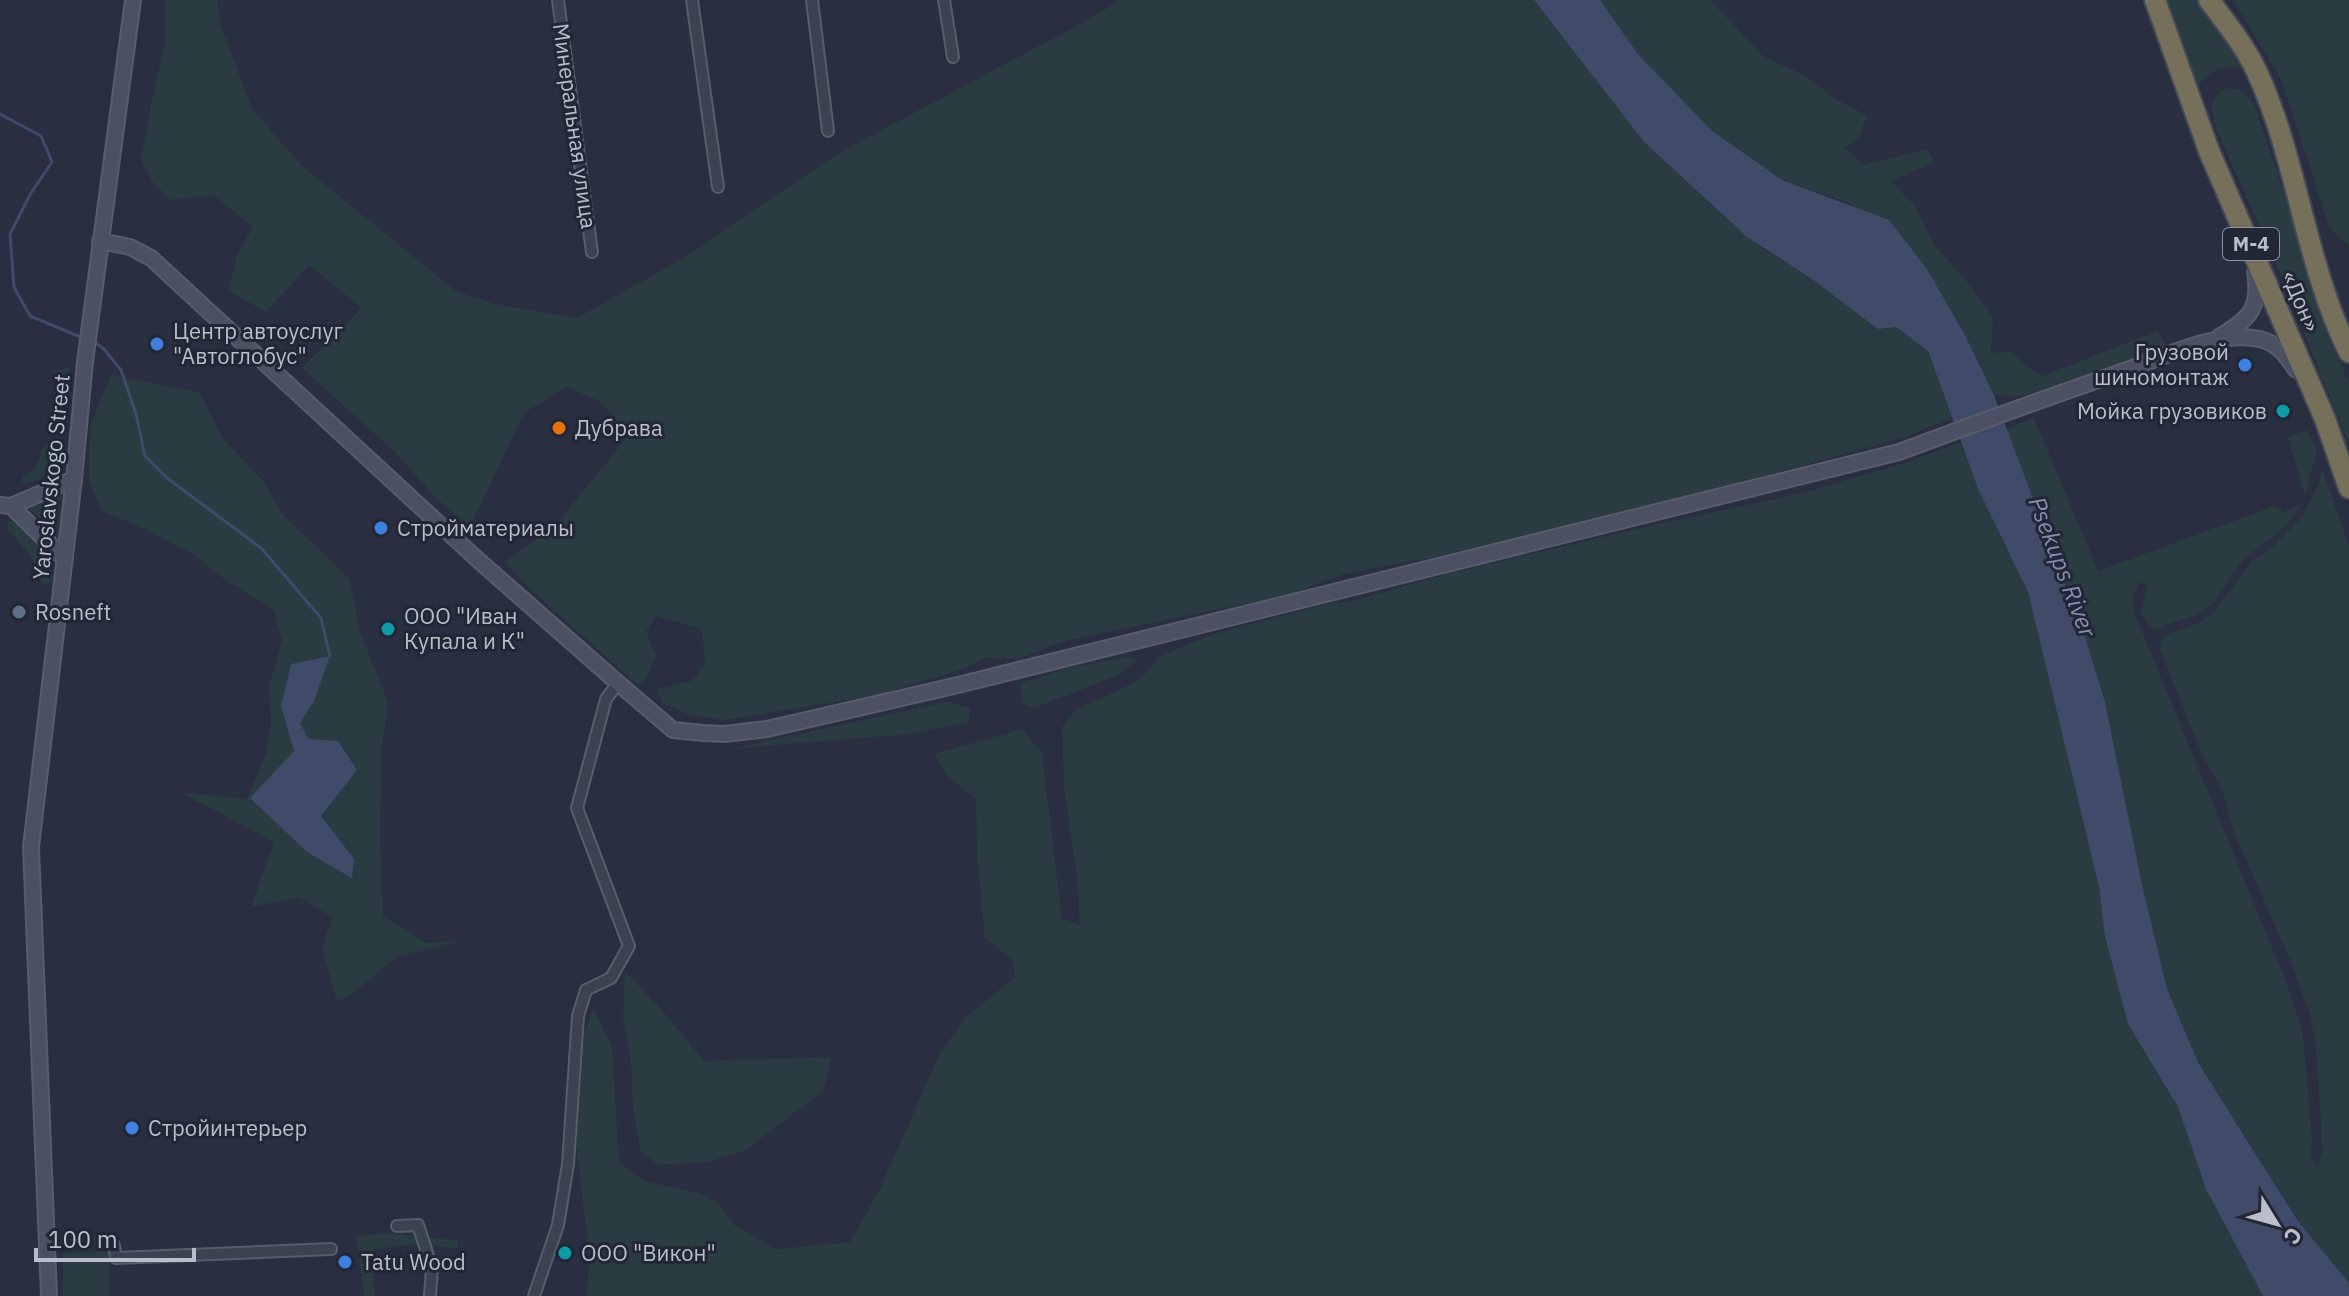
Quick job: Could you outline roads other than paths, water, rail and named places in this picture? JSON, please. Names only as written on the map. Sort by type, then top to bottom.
[{"type":"highway","name":"«Дон»","points":[[2155,0],[2209,151],[2325,419],[2349,488]]},
{"type":"highway","name":"«Дон»","points":[[2209,0],[2243,47],[2264,89],[2325,291],[2349,352]]},
{"type":"main road","name":"Yaroslavskogo Street","points":[[49,1296],[31,847],[100,241],[133,0]]},
{"type":"main road","name":"М-4","points":[[2211,342],[2245,319],[2257,301],[2255,270],[2245,229]]},
{"type":"main road","points":[[100,241],[130,247],[151,258],[477,559],[673,730],[724,734],[767,729],[958,685],[1899,452],[2211,342]]},
{"type":"main road","name":"М-4","points":[[2211,342],[2258,339],[2278,347],[2325,419]]},
{"type":"main road","points":[[65,559],[6,506],[74,479]]},
{"type":"street","name":"Минеральная улица","points":[[558,0],[592,252]]},
{"type":"street","points":[[692,0],[718,187]]},
{"type":"street","points":[[812,0],[828,131]]},
{"type":"street","points":[[944,0],[953,57]]},
{"type":"street","points":[[534,1296],[558,1225],[565,1179],[578,1016],[586,990],[611,978],[629,946],[577,808],[606,699],[618,683]]},
{"type":"street","points":[[397,1226],[418,1225],[432,1268],[430,1296]]},
{"type":"street","points":[[114,1245],[116,1258],[331,1249]]},
{"type":"water","points":[[1534,0],[1600,0],[1638,54],[1711,130],[1782,180],[1889,220],[1927,269],[1964,333],[1994,395],[2085,637],[2105,702],[2167,989],[2198,1062],[2298,1221],[2349,1283],[2349,1296],[2263,1296],[2206,1189],[2178,1107],[2128,1024],[2105,937],[2099,887],[2028,592],[1978,489],[1928,351],[1896,327],[1878,329],[1812,279],[1747,237],[1644,142]]},
{"type":"water","points":[[330,656],[314,701],[300,723],[308,739],[338,741],[357,770],[321,816],[354,859],[352,878],[307,852],[250,798],[294,751],[281,706],[291,664]]},
{"type":"waterway","points":[[0,114],[41,136],[52,162],[31,193],[10,234],[14,287],[30,316],[83,338]]},
{"type":"waterway","points":[[94,342],[121,370],[136,414],[145,456],[167,478],[261,548],[321,618],[330,656]]},
{"type":"place","name":"Центр автоуслуг \"Автоглобус\"","points":[[157,344]]},
{"type":"place","name":"Грузовой шиномонтаж","points":[[2245,365]]},
{"type":"place","name":"Мойка грузовиков","points":[[2283,411]]},
{"type":"place","name":"Дубрава","points":[[559,428]]},
{"type":"place","name":"Стройматериалы","points":[[381,528]]},
{"type":"place","name":"Rosneft","points":[[19,612]]},
{"type":"place","name":"ООО \"Иван Купала и К\"","points":[[388,629]]},
{"type":"place","name":"Стройинтерьер","points":[[132,1128]]},
{"type":"place","name":"ООО \"Викон\"","points":[[565,1253]]},
{"type":"place","name":"Tatu Wood","points":[[345,1262]]},
{"type":"water label","name":"Psekups River","points":[[2062,567]]}]
